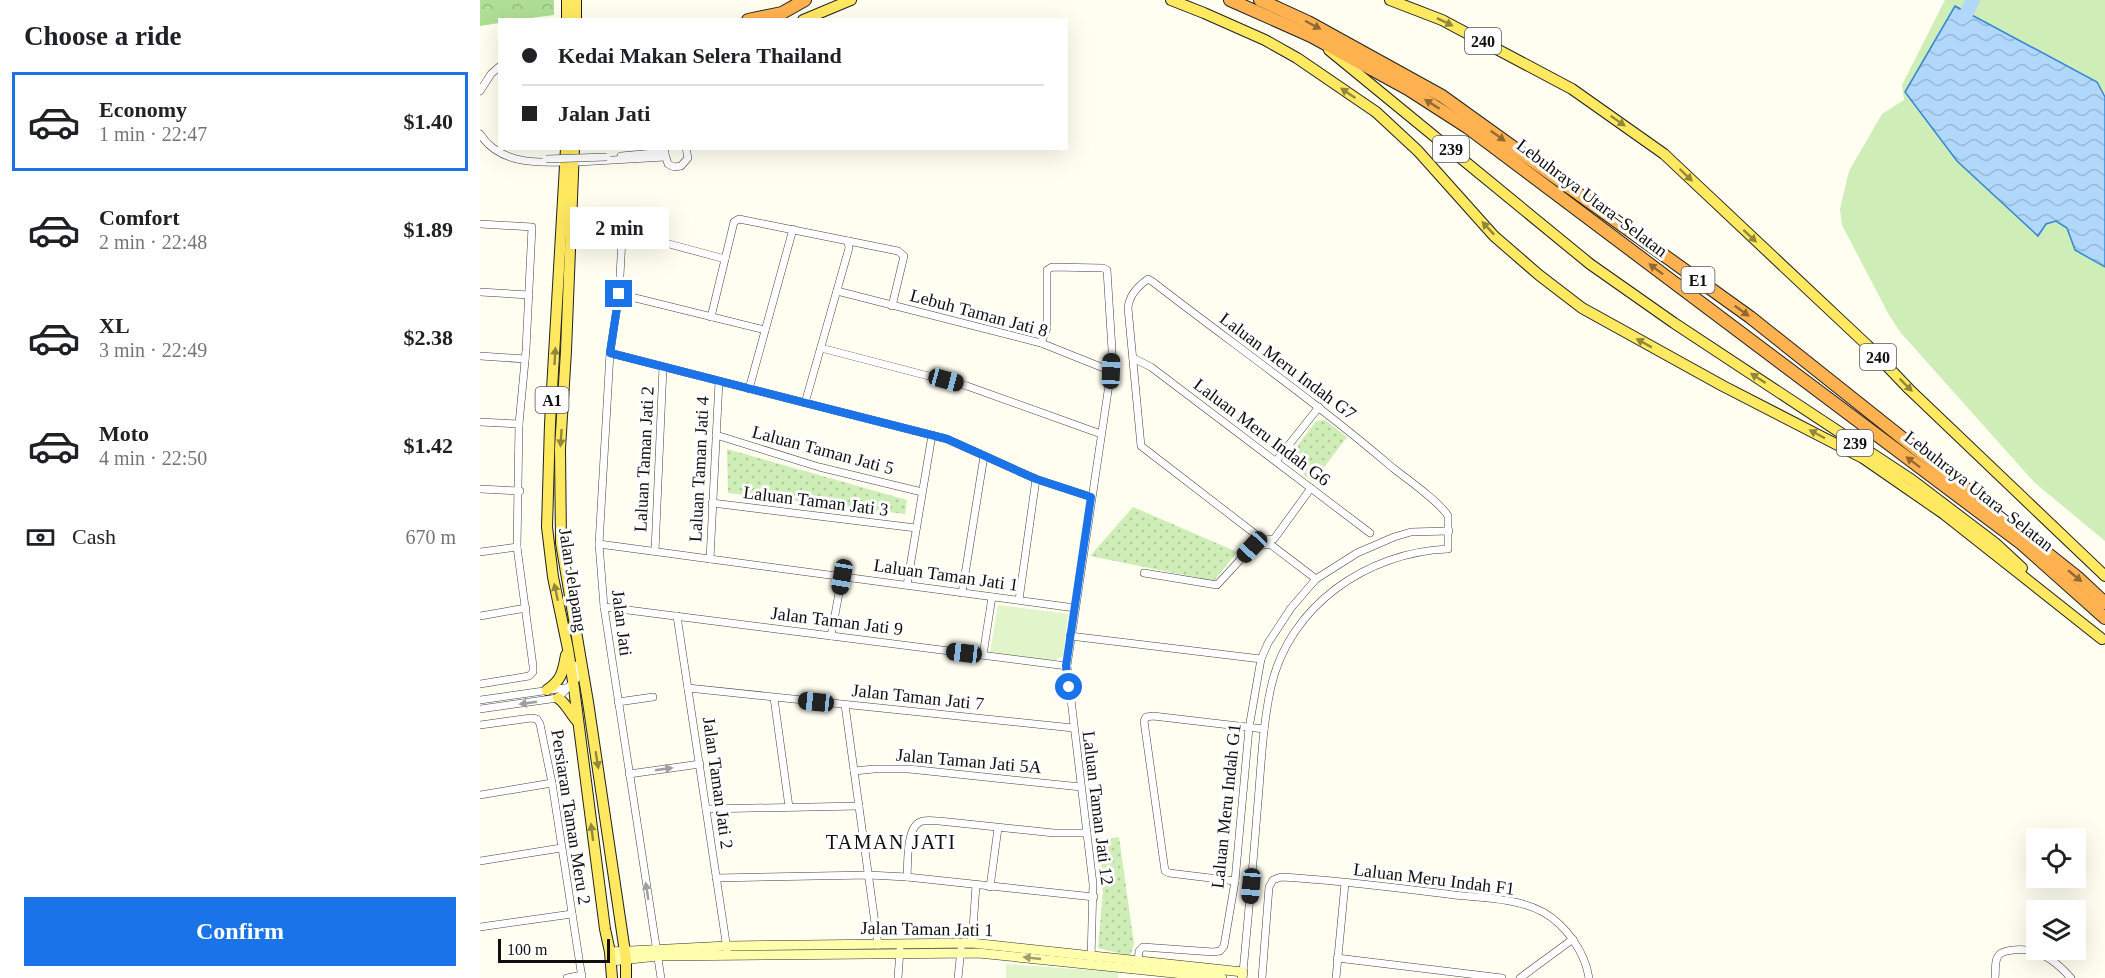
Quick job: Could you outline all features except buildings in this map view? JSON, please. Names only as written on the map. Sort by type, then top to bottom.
[{"type":"highway","points":[[758,18],[782,13],[805,0]]},
{"type":"highway","name":"Lebuhraya Utara–Selatan","points":[[1230,0],[1311,36],[1408,89],[1467,127],[2022,544],[2105,618]]},
{"type":"highway","name":"Lebuhraya Utara–Selatan","points":[[1260,0],[1308,22],[1442,96],[1750,317],[2077,577],[2105,603]]},
{"type":"main road","points":[[567,0],[569,18]]},
{"type":"main road","points":[[569,18],[576,0]]},
{"type":"main road","points":[[808,18],[851,0]]},
{"type":"main road","points":[[1171,0],[1204,13],[1297,58],[1376,112],[1418,151],[1494,236],[1582,308],[1713,381],[1863,458],[1944,514],[2104,641]]},
{"type":"main road","name":"240","points":[[1390,0],[1442,20],[1572,89],[1664,154],[1867,345],[1909,389],[2105,576]]},
{"type":"main road","name":"239","points":[[1311,36],[1590,264],[1674,323],[1912,480],[1995,543],[2104,641]]},
{"type":"main road","name":"Jalan Jelapang","points":[[566,150],[550,424],[547,527],[553,577],[568,649],[612,978]]},
{"type":"main road","name":"Jalan Jelapang","points":[[574,150],[560,449],[561,543],[626,955],[626,978]]},
{"type":"main road","points":[[547,690],[559,681],[568,649]]},
{"type":"main road","points":[[558,698],[578,722]]},
{"type":"street","points":[[480,82],[498,62]]},
{"type":"street","points":[[480,91],[498,68]]},
{"type":"street","points":[[480,124],[488,139],[498,148]]},
{"type":"street","points":[[480,134],[489,146],[508,157],[532,162],[578,162],[665,153]]},
{"type":"street","points":[[501,150],[516,156],[546,159],[607,158],[665,153]]},
{"type":"street","points":[[665,153],[671,166],[681,166],[688,159],[686,150]]},
{"type":"street","points":[[711,317],[734,222],[739,219],[892,249],[904,256],[892,306]]},
{"type":"street","points":[[480,224],[532,227],[519,424],[520,491],[517,547],[533,672],[525,677],[480,684]]},
{"type":"street","points":[[749,389],[793,229]]},
{"type":"street","name":"Jalan Jati","points":[[661,978],[603,607],[599,544],[610,353],[619,294],[622,239],[626,235],[632,234],[725,259]]},
{"type":"street","points":[[805,403],[849,248],[848,241]]},
{"type":"street","name":"Laluan Taman Jati 12","points":[[1041,343],[1047,328],[1047,270],[1052,267],[1105,269],[1108,272],[1111,371],[1066,666],[1094,897],[1090,960]]},
{"type":"street","name":"Laluan Meru Indah G7","points":[[1133,358],[1128,303],[1141,283],[1148,279],[1319,407],[1447,514],[1448,549],[1418,551],[1367,568],[1336,587],[1312,609],[1293,633],[1282,655],[1271,685],[1264,729]]},
{"type":"street","name":"Lebuh Taman Jati 8","points":[[837,291],[1041,343],[1111,371]]},
{"type":"street","points":[[480,292],[528,295]]},
{"type":"street","points":[[619,294],[765,330]]},
{"type":"street","points":[[821,348],[967,386],[1101,434]]},
{"type":"street","points":[[610,353],[947,439],[1036,479],[1091,497]]},
{"type":"street","points":[[480,356],[525,359]]},
{"type":"street","points":[[1133,358],[1141,446],[1255,535],[1263,540],[1274,539],[1311,488]]},
{"type":"street","name":"Laluan Meru Indah G6","points":[[1133,358],[1151,367],[1370,533]]},
{"type":"street","name":"Laluan Taman Jati 2","points":[[655,551],[663,367]]},
{"type":"street","name":"Laluan Taman Jati 4","points":[[710,559],[719,381]]},
{"type":"street","points":[[1276,462],[1319,407]]},
{"type":"street","points":[[480,422],[519,424]]},
{"type":"street","name":"Laluan Taman Jati 5","points":[[716,435],[819,466],[922,492]]},
{"type":"street","points":[[907,585],[932,435]]},
{"type":"street","points":[[962,593],[984,456]]},
{"type":"street","points":[[1019,600],[1036,479]]},
{"type":"street","points":[[480,489],[520,491]]},
{"type":"street","name":"Laluan Taman Jati 3","points":[[712,503],[916,528]]},
{"type":"street","name":"Laluan Meru Indah G1","points":[[1138,965],[1139,951],[1143,947],[1220,951],[1224,946],[1235,881],[1249,728],[1261,659],[1268,642],[1283,618],[1316,579],[1357,553],[1411,532],[1449,531]]},
{"type":"street","name":"Laluan Taman Jati 1","points":[[599,544],[1075,608]]},
{"type":"street","points":[[1144,573],[1217,585],[1252,547],[1270,544],[1316,579]]},
{"type":"street","points":[[480,552],[517,547]]},
{"type":"street","points":[[831,636],[842,577]]},
{"type":"street","points":[[480,709],[558,698],[573,686],[578,670],[569,594]]},
{"type":"street","points":[[983,655],[992,597]]},
{"type":"street","name":"Jalan Taman Jati 9","points":[[603,607],[1066,666]]},
{"type":"street","points":[[480,616],[526,608]]},
{"type":"street","name":"Jalan Taman Jati 2","points":[[677,616],[728,950]]},
{"type":"street","points":[[1070,636],[1261,659]]},
{"type":"street","points":[[480,700],[573,686],[586,691]]},
{"type":"street","name":"Jalan Taman Jati 7","points":[[688,688],[1073,728]]},
{"type":"street","points":[[618,702],[653,697]]},
{"type":"street","points":[[774,698],[789,807]]},
{"type":"street","points":[[845,705],[878,945]]},
{"type":"street","points":[[1235,881],[1165,871],[1144,721],[1146,717],[1264,729],[1242,975]]},
{"type":"street","name":"Persiaran Taman Meru 2","points":[[480,725],[531,718],[537,719],[540,723],[552,783],[582,977]]},
{"type":"street","points":[[629,774],[700,764]]},
{"type":"street","name":"Jalan Taman Jati 5A","points":[[854,771],[909,769],[1081,787]]},
{"type":"street","points":[[480,795],[552,783]]},
{"type":"street","points":[[706,808],[859,806]]},
{"type":"street","points":[[907,877],[910,836],[917,823],[932,821],[1054,833],[1087,833]]},
{"type":"street","points":[[990,886],[998,828]]},
{"type":"street","points":[[480,861],[561,848]]},
{"type":"street","points":[[716,878],[868,875],[1094,897]]},
{"type":"street","name":"Laluan Meru Indah F1","points":[[1262,978],[1269,887],[1273,880],[1286,878],[1521,904],[1543,912],[1573,939],[1588,978]]},
{"type":"street","points":[[1336,978],[1345,883]]},
{"type":"street","points":[[972,943],[976,885]]},
{"type":"street","points":[[480,927],[572,914]]},
{"type":"street","points":[[1520,978],[1573,939]]},
{"type":"street","name":"Jalan Taman Jati 1","points":[[961,948],[972,943],[1090,960]]},
{"type":"street","name":"Jalan Taman Jati 1","points":[[610,957],[658,952],[878,945],[900,949]]},
{"type":"street","points":[[958,978],[961,948]]},
{"type":"street","name":"Jalan Taman Jati 1","points":[[728,950],[961,948],[1138,965],[1222,978]]},
{"type":"street","points":[[1164,964],[1166,948]]},
{"type":"street","points":[[898,978],[900,949]]},
{"type":"street","points":[[1995,978],[1999,954],[2021,949],[2036,951],[2071,978]]},
{"type":"street","points":[[1338,958],[1502,978]]},
{"type":"street","name":"Jalan Taman Jati 1","points":[[1138,965],[1164,964],[1242,975]]},
{"type":"street","points":[[567,978],[582,977]]},
{"type":"green space","points":[[480,0],[554,0],[554,15],[498,18],[498,23],[480,26]]},
{"type":"green space","points":[[1945,0],[2105,0],[2105,541],[2034,482],[1901,333],[1889,315],[1842,225],[1840,209],[1849,171],[1882,114],[1904,100],[1902,85]]},
{"type":"green space","points":[[1325,420],[1347,437],[1313,482],[1290,464],[1289,457],[1316,421]]},
{"type":"green space","points":[[727,449],[907,500],[905,514],[728,493]]},
{"type":"green space","points":[[1133,507],[1237,552],[1214,581],[1090,556]]},
{"type":"green space","points":[[998,605],[1068,614],[1063,656],[1051,662],[990,652]]},
{"type":"green space","points":[[1119,837],[1134,944],[1130,956],[1098,948],[1103,892],[1094,841]]},
{"type":"green space","points":[[1006,964],[1118,972],[1118,978],[1006,978]]},
{"type":"water","points":[[1955,6],[2097,82],[2105,97],[2105,267],[2075,250],[2067,228],[2056,221],[2046,224],[2038,236],[1957,161],[1905,92]]},
{"type":"waterway","points":[[1967,12],[1973,0]]},
{"type":"district","name":"TAMAN JATI","points":[[891,842]]},
{"type":"route","points":[[619,294],[610,353],[947,439],[1036,479],[1091,497],[1066,666],[1069,687]]}]
